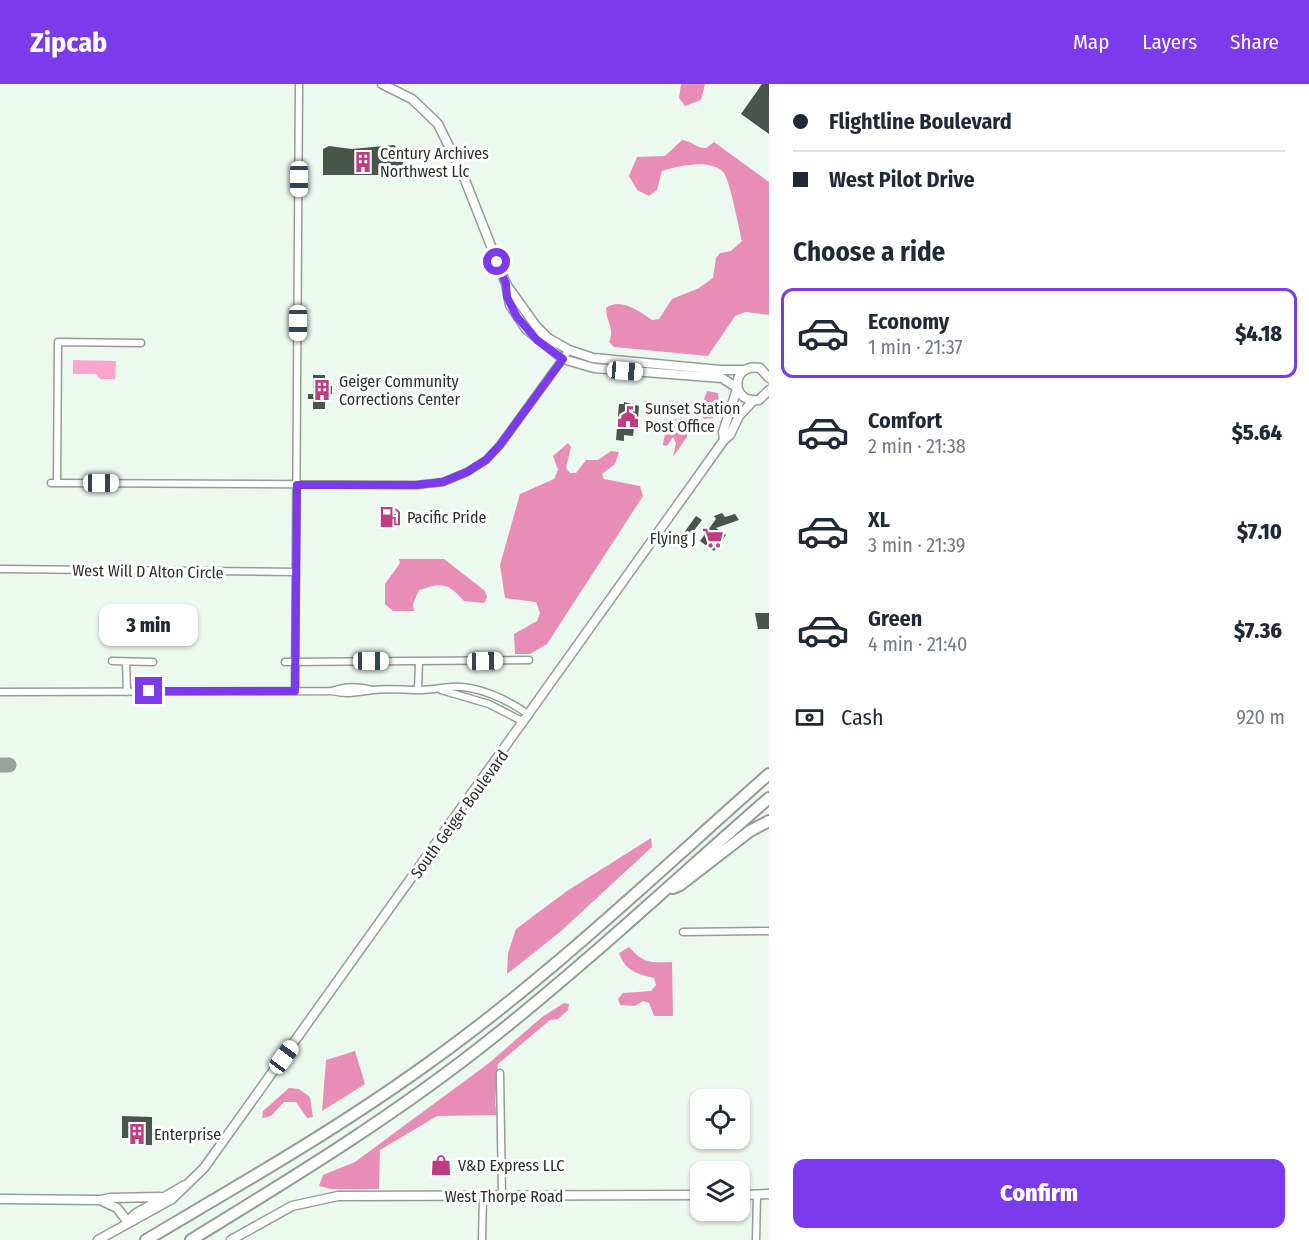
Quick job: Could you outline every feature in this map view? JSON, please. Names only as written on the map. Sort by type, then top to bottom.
[{"type":"highway","points":[[146,1240],[329,1130],[424,1067],[548,969],[769,774]]},
{"type":"highway","points":[[191,1240],[309,1168],[420,1093],[500,1032],[769,798]]},
{"type":"highway","points":[[659,894],[680,885],[750,831],[769,820]]},
{"type":"street","points":[[295,691],[299,84]]},
{"type":"street","points":[[382,84],[412,99],[438,124],[463,175],[506,284],[510,306],[526,329],[563,359],[594,368],[722,378],[736,388],[743,397],[768,405]]},
{"type":"street","points":[[506,284],[536,326],[548,338],[569,350],[612,361],[720,370],[743,370],[769,363]]},
{"type":"street","points":[[141,343],[58,342],[54,483],[416,485],[443,482],[467,472],[486,460],[500,445],[569,350]]},
{"type":"street","points":[[756,367],[765,371],[769,378]]},
{"type":"street","name":"South Geiger Boulevard","points":[[724,440],[723,432],[737,378],[743,370]]},
{"type":"street","name":"South Geiger Boulevard","points":[[98,1240],[172,1199],[189,1184],[217,1150],[724,440],[730,435],[739,416],[769,390]]},
{"type":"street","name":"West Will D Alton Circle","points":[[0,570],[296,572]]},
{"type":"street","points":[[285,662],[529,660]]},
{"type":"street","points":[[112,661],[153,662]]},
{"type":"street","points":[[418,690],[419,661]]},
{"type":"street","points":[[126,662],[127,692]]},
{"type":"street","points":[[0,692],[332,691],[351,694],[372,690],[440,690],[452,687],[484,693],[506,702],[526,719]]},
{"type":"street","points":[[683,932],[769,931]]},
{"type":"street","points":[[500,1073],[502,1196]]},
{"type":"street","name":"South Geiger Boulevard","points":[[128,1222],[135,1214],[189,1184]]},
{"type":"street","points":[[750,1195],[769,1194]]},
{"type":"street","name":"West Thorpe Road","points":[[231,1240],[292,1206],[338,1196],[690,1195]]},
{"type":"street","points":[[756,1240],[757,1195]]},
{"type":"street","points":[[482,1240],[483,1196]]},
{"type":"street","points":[[0,1199],[100,1200],[163,1197]]},
{"type":"street","points":[[100,1200],[117,1208],[128,1222]]},
{"type":"shaded area","points":[[681,84],[705,84],[701,100],[685,106],[679,98]]},
{"type":"shaded area","points":[[682,140],[706,148],[714,142],[769,182],[769,315],[746,312],[735,316],[708,356],[614,347],[609,342],[611,329],[606,308],[618,304],[624,305],[652,320],[659,319],[672,299],[699,288],[713,278],[716,258],[720,253],[731,251],[742,241],[729,185],[724,173],[718,168],[694,164],[669,169],[662,171],[657,190],[649,196],[637,190],[629,176],[637,157],[665,156]]},
{"type":"shaded area","points":[[73,360],[116,361],[115,379],[100,379],[96,374],[73,374]]},
{"type":"shaded area","points":[[707,391],[718,393],[719,405],[713,418],[704,419],[699,413]]},
{"type":"shaded area","points":[[676,419],[679,429],[687,433],[687,437],[673,457],[676,443],[673,437],[667,446],[663,445],[668,427]]},
{"type":"shaded area","points":[[568,443],[571,447],[566,468],[570,473],[576,473],[586,460],[598,460],[611,451],[619,452],[615,464],[602,474],[604,479],[640,486],[643,496],[547,644],[530,654],[515,654],[514,634],[537,621],[540,613],[536,602],[505,598],[500,565],[520,494],[554,479],[558,470],[553,456]]},
{"type":"shaded area","points":[[399,559],[444,559],[485,591],[487,597],[484,603],[464,601],[449,588],[439,585],[419,590],[413,604],[414,611],[393,611],[385,604],[385,584],[400,563]]},
{"type":"shaded area","points":[[651,838],[652,847],[560,932],[507,974],[508,953],[516,929],[567,891]]},
{"type":"shaded area","points":[[629,947],[648,961],[672,962],[673,1016],[654,1016],[649,1003],[643,1001],[635,1006],[620,1005],[618,999],[623,993],[651,991],[656,985],[654,978],[637,973],[625,964],[619,953]]},
{"type":"shaded area","points":[[564,1003],[569,1004],[568,1010],[558,1019],[550,1020],[498,1064],[495,1104],[497,1115],[437,1116],[380,1150],[379,1189],[331,1189],[319,1186],[323,1175],[355,1162],[489,1063],[542,1017]]},
{"type":"shaded area","points":[[355,1051],[365,1084],[322,1111],[326,1060]]},
{"type":"shaded area","points":[[289,1088],[299,1089],[310,1097],[313,1117],[307,1118],[296,1102],[284,1102],[271,1116],[262,1118],[263,1111]]},
{"type":"building","points":[[762,84],[769,84],[769,134],[741,114]]},
{"type":"building","name":"Century Archives Northwest Llc","points":[[394,145],[401,148],[401,157],[404,157],[401,175],[323,175],[323,149],[329,146],[352,149]]},
{"type":"building","name":"Geiger Community Corrections Center","points":[[313,375],[325,375],[325,386],[332,386],[332,394],[325,394],[325,409],[313,409],[313,399],[308,399],[308,394],[313,394]]},
{"type":"building","name":"Sunset Station Post Office","points":[[624,402],[639,406],[637,429],[634,428],[633,436],[624,435],[624,441],[616,440],[619,404],[624,404]]},
{"type":"building","name":"Flying J","points":[[722,513],[725,517],[735,514],[739,520],[716,528],[726,535],[714,551],[700,541],[716,519],[714,516]]},
{"type":"building","name":"Pacific Pride","points":[[379,514],[402,514],[402,521],[379,521]]},
{"type":"building","points":[[696,516],[702,520],[683,545],[678,541]]},
{"type":"building","points":[[755,613],[769,613],[769,629],[758,629]]},
{"type":"building","name":"Enterprise","points":[[122,1116],[152,1117],[152,1145],[138,1145],[136,1138],[122,1138]]},
{"type":"taxiway","points":[[0,765],[9,765]]},
{"type":"place","name":"Century Archives Northwest Llc","points":[[363,162]]},
{"type":"place","name":"Geiger Community Corrections Center","points":[[322,390]]},
{"type":"place","name":"Sunset Station Post Office","points":[[628,417]]},
{"type":"place","name":"Pacific Pride","points":[[390,517]]},
{"type":"place","name":"Flying J","points":[[713,538]]},
{"type":"place","name":"Enterprise","points":[[137,1134]]},
{"type":"place","name":"V&D Express LLC","points":[[441,1165]]},
{"type":"route","points":[[149,691],[295,691],[297,485],[416,485],[443,482],[467,472],[486,460],[500,445],[563,359],[537,340],[517,317],[510,306],[506,284],[497,262]]}]
